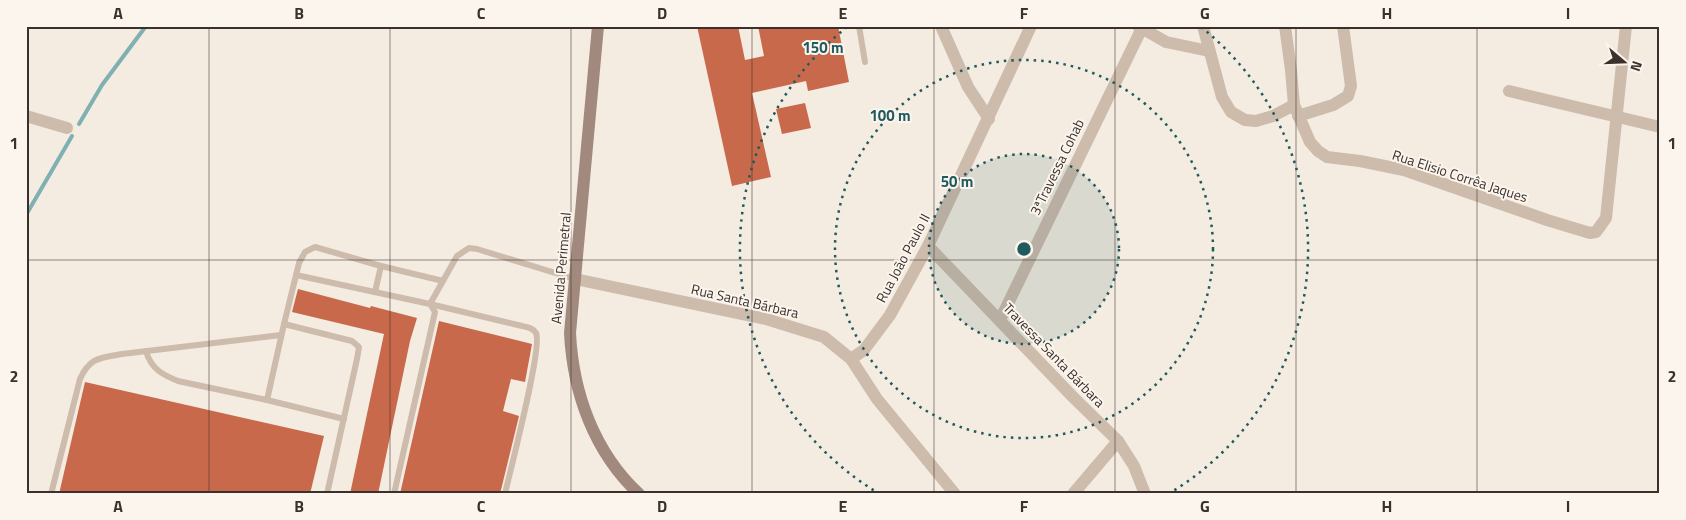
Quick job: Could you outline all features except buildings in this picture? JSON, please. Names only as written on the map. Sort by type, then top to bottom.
[{"type":"main road","name":"Avenida Perimetral","points":[[598,26],[570,333],[572,360],[579,392],[591,427],[606,455],[627,483],[639,494]]},
{"type":"street","points":[[941,26],[968,87],[989,119]]},
{"type":"street","name":"Rua João Paulo II","points":[[851,359],[864,350],[890,315],[928,246],[1031,26]]},
{"type":"street","points":[[1204,26],[1222,97],[1231,112],[1245,120],[1256,121],[1343,100],[1350,91],[1349,67],[1343,26]]},
{"type":"street","points":[[1285,26],[1296,110]]},
{"type":"street","points":[[1616,116],[1626,26]]},
{"type":"street","points":[[1140,27],[1166,42],[1209,51]]},
{"type":"street","name":"3ªTravessa Cohab","points":[[1000,320],[1140,27]]},
{"type":"street","points":[[1509,91],[1660,127]]},
{"type":"street","name":"Rua Elisio Corrêa Jaques","points":[[1296,110],[1310,142],[1327,157],[1360,161],[1404,170],[1585,232],[1596,232],[1606,218],[1616,116]]},
{"type":"street","points":[[26,116],[67,128]]},
{"type":"street","name":"Travessa Santa Bárbara","points":[[928,246],[1073,397],[1118,441],[1134,466],[1145,494]]},
{"type":"street","name":"Rua Santa Bárbara","points":[[575,279],[766,319],[824,337],[851,359],[877,399],[955,494]]},
{"type":"street","points":[[1073,494],[1118,441]]},
{"type":"lane","points":[[859,26],[865,62]]},
{"type":"lane","points":[[267,400],[299,263],[305,252],[315,247],[443,281]]},
{"type":"lane","points":[[430,304],[457,256],[469,248],[575,279]]},
{"type":"lane","points":[[375,292],[381,266]]},
{"type":"lane","points":[[296,275],[430,304],[522,326],[536,332],[537,340],[533,372],[505,494]]},
{"type":"lane","points":[[394,494],[435,312],[430,304]]},
{"type":"lane","points":[[284,324],[343,338],[352,341],[358,347],[358,360],[327,494]]},
{"type":"lane","points":[[52,494],[76,396],[84,371],[89,363],[98,358],[146,351],[281,336]]},
{"type":"lane","points":[[146,351],[149,361],[164,375],[178,381],[344,419]]},
{"type":"waterway","points":[[79,124],[102,85],[146,26]]},
{"type":"waterway","points":[[26,215],[72,136]]}]
